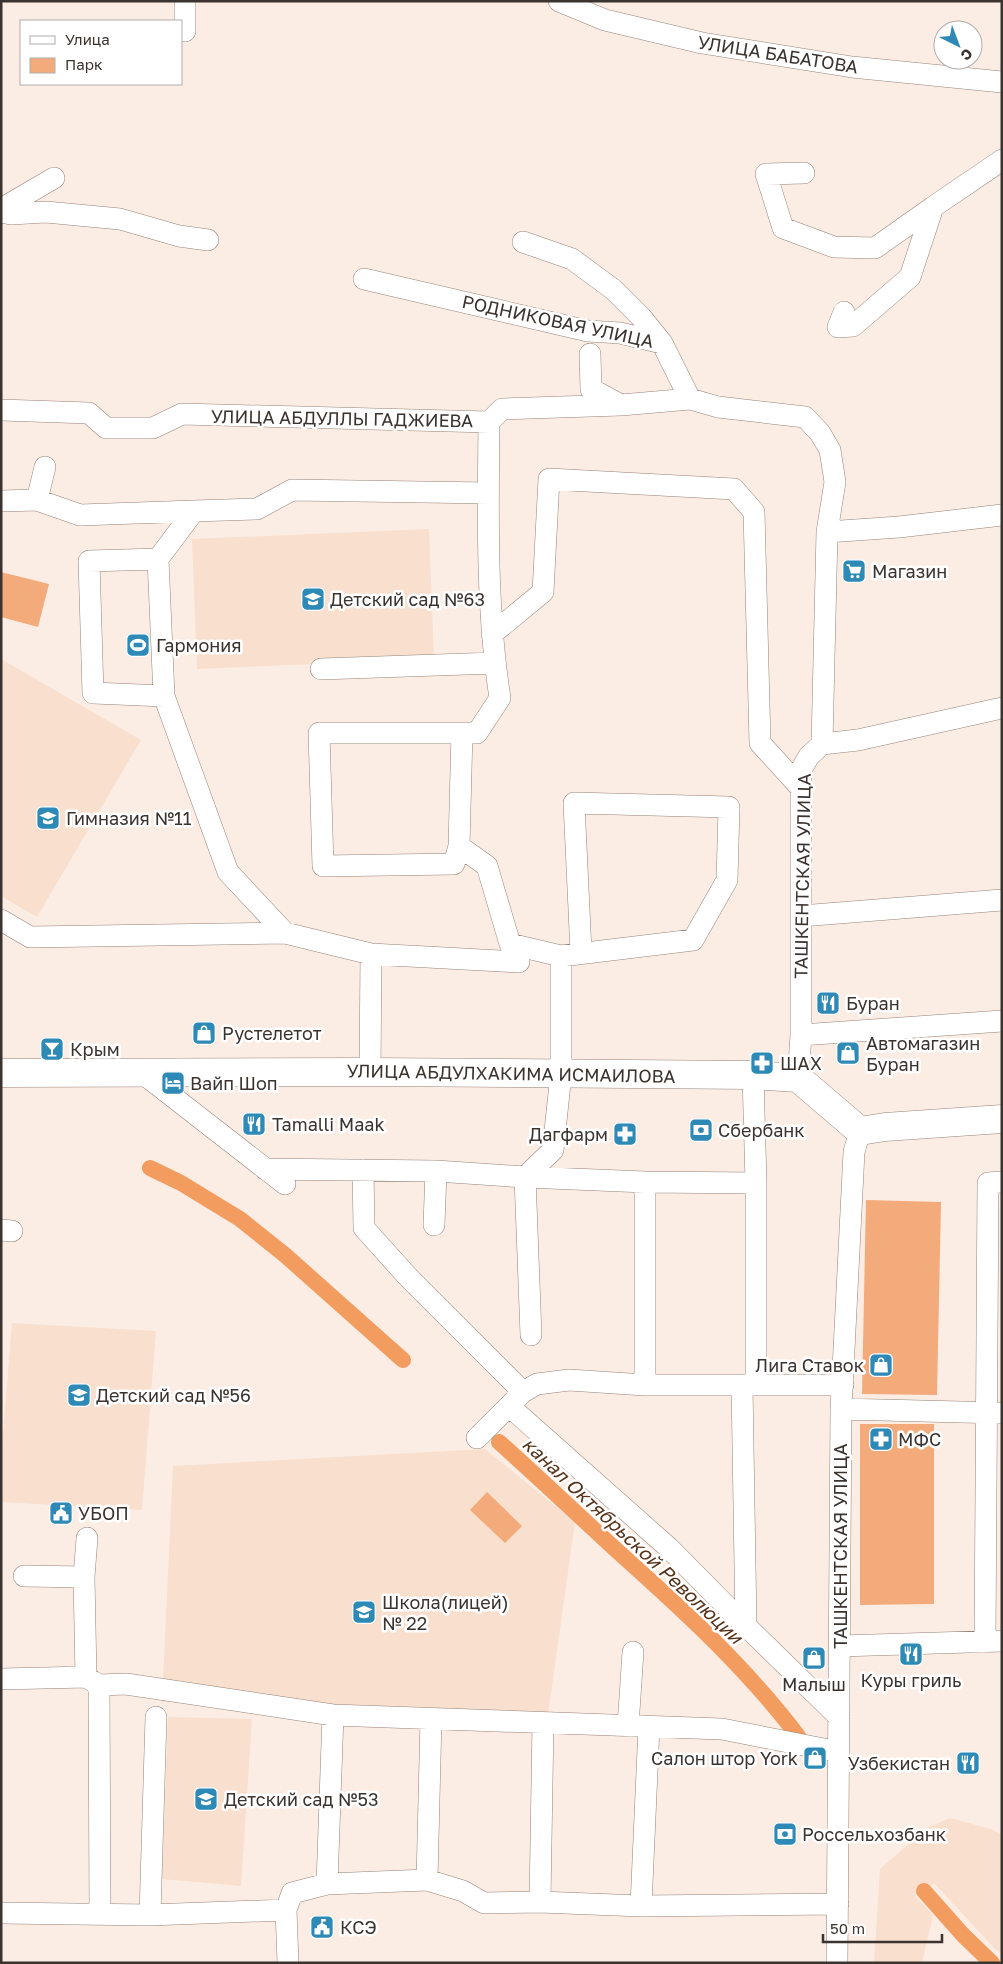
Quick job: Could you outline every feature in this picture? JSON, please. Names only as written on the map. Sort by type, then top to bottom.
[{"type":"main road","name":"УЛИЦА АБДУЛХАКИМА ИСМАИЛОВА","points":[[1,1073],[370,1072],[753,1075],[798,1078]]},
{"type":"main road","points":[[798,1078],[860,1131],[885,1127],[1002,1118]]},
{"type":"street","points":[[185,1],[186,31]]},
{"type":"street","name":"УЛИЦА БАБАТОВА","points":[[559,1],[605,20],[702,43],[852,67],[1002,82]]},
{"type":"street","points":[[804,173],[766,174],[783,228],[834,247],[875,248],[1002,160]]},
{"type":"street","points":[[1,211],[54,178]]},
{"type":"street","points":[[844,312],[838,327],[853,326],[910,278],[933,207]]},
{"type":"street","points":[[1,211],[11,214],[46,212],[120,219],[179,236],[208,240]]},
{"type":"street","points":[[523,242],[572,259],[614,290],[641,317],[662,343]]},
{"type":"street","name":"РОДНИКОВАЯ УЛИЦА","points":[[364,279],[588,331],[620,333],[662,343],[690,398]]},
{"type":"street","points":[[590,354],[591,389],[621,405]]},
{"type":"street","name":"УЛИЦА АБДУЛЛЫ ГАДЖИЕВА","points":[[1,410],[89,413],[106,428],[153,428],[182,414],[489,422],[502,409],[621,405],[690,398],[718,407],[805,418],[820,433],[830,450],[835,482],[827,532]]},
{"type":"street","points":[[462,733],[459,846],[454,864],[323,866],[319,733],[462,733],[478,734],[500,698],[494,663],[492,634],[488,493],[489,422]]},
{"type":"street","points":[[37,500],[45,467]]},
{"type":"street","points":[[492,634],[543,592],[549,480],[734,489],[754,512],[760,744],[801,788]]},
{"type":"street","points":[[1,501],[37,500],[80,515],[257,509],[292,490],[488,493]]},
{"type":"street","points":[[194,511],[158,559],[164,696],[228,872],[285,933]]},
{"type":"street","points":[[1002,515],[899,528],[827,532],[822,744],[858,740],[1002,708]]},
{"type":"street","points":[[158,559],[89,561],[93,693],[164,696]]},
{"type":"street","points":[[321,670],[494,663]]},
{"type":"street","name":"ТАШКЕНТСКАЯ УЛИЦА","points":[[798,1078],[801,1035],[801,770],[809,756],[822,744]]},
{"type":"street","points":[[459,846],[487,866],[510,944],[571,954],[693,940],[727,880],[729,807],[574,803],[571,954],[553,1150],[525,1177],[531,1335]]},
{"type":"street","points":[[801,916],[1002,900]]},
{"type":"street","points":[[1,920],[30,937],[285,933],[371,954],[520,962]]},
{"type":"street","points":[[370,1072],[371,954]]},
{"type":"street","points":[[801,1035],[1002,1021]]},
{"type":"street","points":[[141,1072],[286,1184]]},
{"type":"street","points":[[746,1626],[749,1385],[756,1183],[753,1075]]},
{"type":"street","name":"ТАШКЕНТСКАЯ УЛИЦА","points":[[837,1963],[841,1409],[854,1152],[860,1131]]},
{"type":"street","points":[[266,1169],[436,1172],[645,1182],[756,1183]]},
{"type":"street","points":[[363,1170],[364,1228],[409,1278],[512,1403],[669,1548],[839,1717]]},
{"type":"street","points":[[434,1225],[436,1172]]},
{"type":"street","points":[[645,1182],[645,1384]]},
{"type":"street","points":[[840,1646],[993,1641],[994,1413],[988,1183],[1002,1182]]},
{"type":"street","points":[[477,1438],[512,1403],[537,1384],[569,1380],[645,1384],[843,1385]]},
{"type":"street","points":[[841,1409],[994,1413]]},
{"type":"street","points":[[87,1538],[84,1577],[93,1681],[100,1914]]},
{"type":"street","points":[[24,1576],[84,1577]]},
{"type":"street","points":[[633,1652],[638,1727],[641,1906]]},
{"type":"street","points":[[1,1679],[93,1681],[126,1684],[333,1715],[722,1729],[839,1752]]},
{"type":"street","points":[[327,1884],[333,1715]]},
{"type":"street","points":[[150,1915],[156,1717]]},
{"type":"street","points":[[427,1880],[430,1719]]},
{"type":"street","points":[[540,1902],[543,1723]]},
{"type":"street","points":[[288,1963],[286,1910],[292,1893],[327,1884],[427,1880],[463,1891],[484,1903],[540,1902],[641,1906],[838,1904]]},
{"type":"street","points":[[1,1913],[150,1915],[286,1910]]},
{"type":"shaded area","name":"Детский сад №63","points":[[429,529],[434,659],[197,669],[192,539]]},
{"type":"shaded area","name":"Гимназия №11","points":[[1,659],[141,740],[37,917],[1,896]]},
{"type":"shaded area","name":"Детский сад №56","points":[[12,1323],[156,1331],[142,1510],[1,1502],[1,1459]]},
{"type":"shaded area","name":"Школа(лицей) № 22","points":[[485,1449],[575,1522],[548,1715],[162,1702],[173,1466]]},
{"type":"shaded area","name":"Детский сад №53","points":[[168,1717],[252,1719],[241,1886],[162,1879]]},
{"type":"shaded area","points":[[950,1818],[991,1829],[1002,1835],[1002,1954],[995,1949],[934,1883],[915,1896],[933,1915],[922,1963],[874,1963],[880,1869],[927,1828]]},
{"type":"green space","points":[[1,572],[49,584],[38,627],[1,617]]},
{"type":"green space","points":[[866,1200],[941,1202],[937,1395],[862,1394]]},
{"type":"green space","points":[[860,1424],[934,1424],[934,1604],[860,1605]]},
{"type":"green space","points":[[487,1492],[522,1526],[505,1543],[470,1510]]},
{"type":"waterway","points":[[150,1168],[181,1183],[240,1219],[285,1255],[403,1360]]},
{"type":"waterway","name":"канал Октябрьской Революции","points":[[499,1442],[663,1592],[710,1638],[756,1685],[798,1736]]},
{"type":"waterway","name":"канал Октябрьской Революции","points":[[924,1891],[963,1935],[992,1963]]},
{"type":"place","name":"Магазин","points":[[854,571]]},
{"type":"place","name":"Детский сад №63","points":[[313,599]]},
{"type":"place","name":"Гармония","points":[[138,645]]},
{"type":"place","name":"Гимназия №11","points":[[48,818]]},
{"type":"place","name":"Буран","points":[[828,1003]]},
{"type":"place","name":"Рустелетот","points":[[204,1033]]},
{"type":"place","name":"Крым","points":[[52,1049]]},
{"type":"place","name":"Автомагазин Буран","points":[[848,1053]]},
{"type":"place","name":"ШАХ","points":[[762,1063]]},
{"type":"place","name":"Вайп Шоп","points":[[173,1083]]},
{"type":"place","name":"Tamalli Maak","points":[[254,1124]]},
{"type":"place","name":"Сбербанк","points":[[701,1130]]},
{"type":"place","name":"Дагфарм","points":[[625,1134]]},
{"type":"place","name":"Лига Ставок","points":[[881,1365]]},
{"type":"place","name":"Детский сад №56","points":[[79,1395]]},
{"type":"place","name":"МФС","points":[[881,1439]]},
{"type":"place","name":"УБОП","points":[[61,1513]]},
{"type":"place","name":"Школа(лицей) № 22","points":[[364,1612]]},
{"type":"place","name":"Куры гриль","points":[[911,1654]]},
{"type":"place","name":"Малыш","points":[[814,1658]]},
{"type":"place","name":"Салон штор York","points":[[815,1758]]},
{"type":"place","name":"Узбекистан","points":[[968,1763]]},
{"type":"place","name":"Детский сад №53","points":[[206,1799]]},
{"type":"place","name":"Россельхозбанк","points":[[785,1834]]},
{"type":"place","name":"КСЭ","points":[[322,1927]]}]
